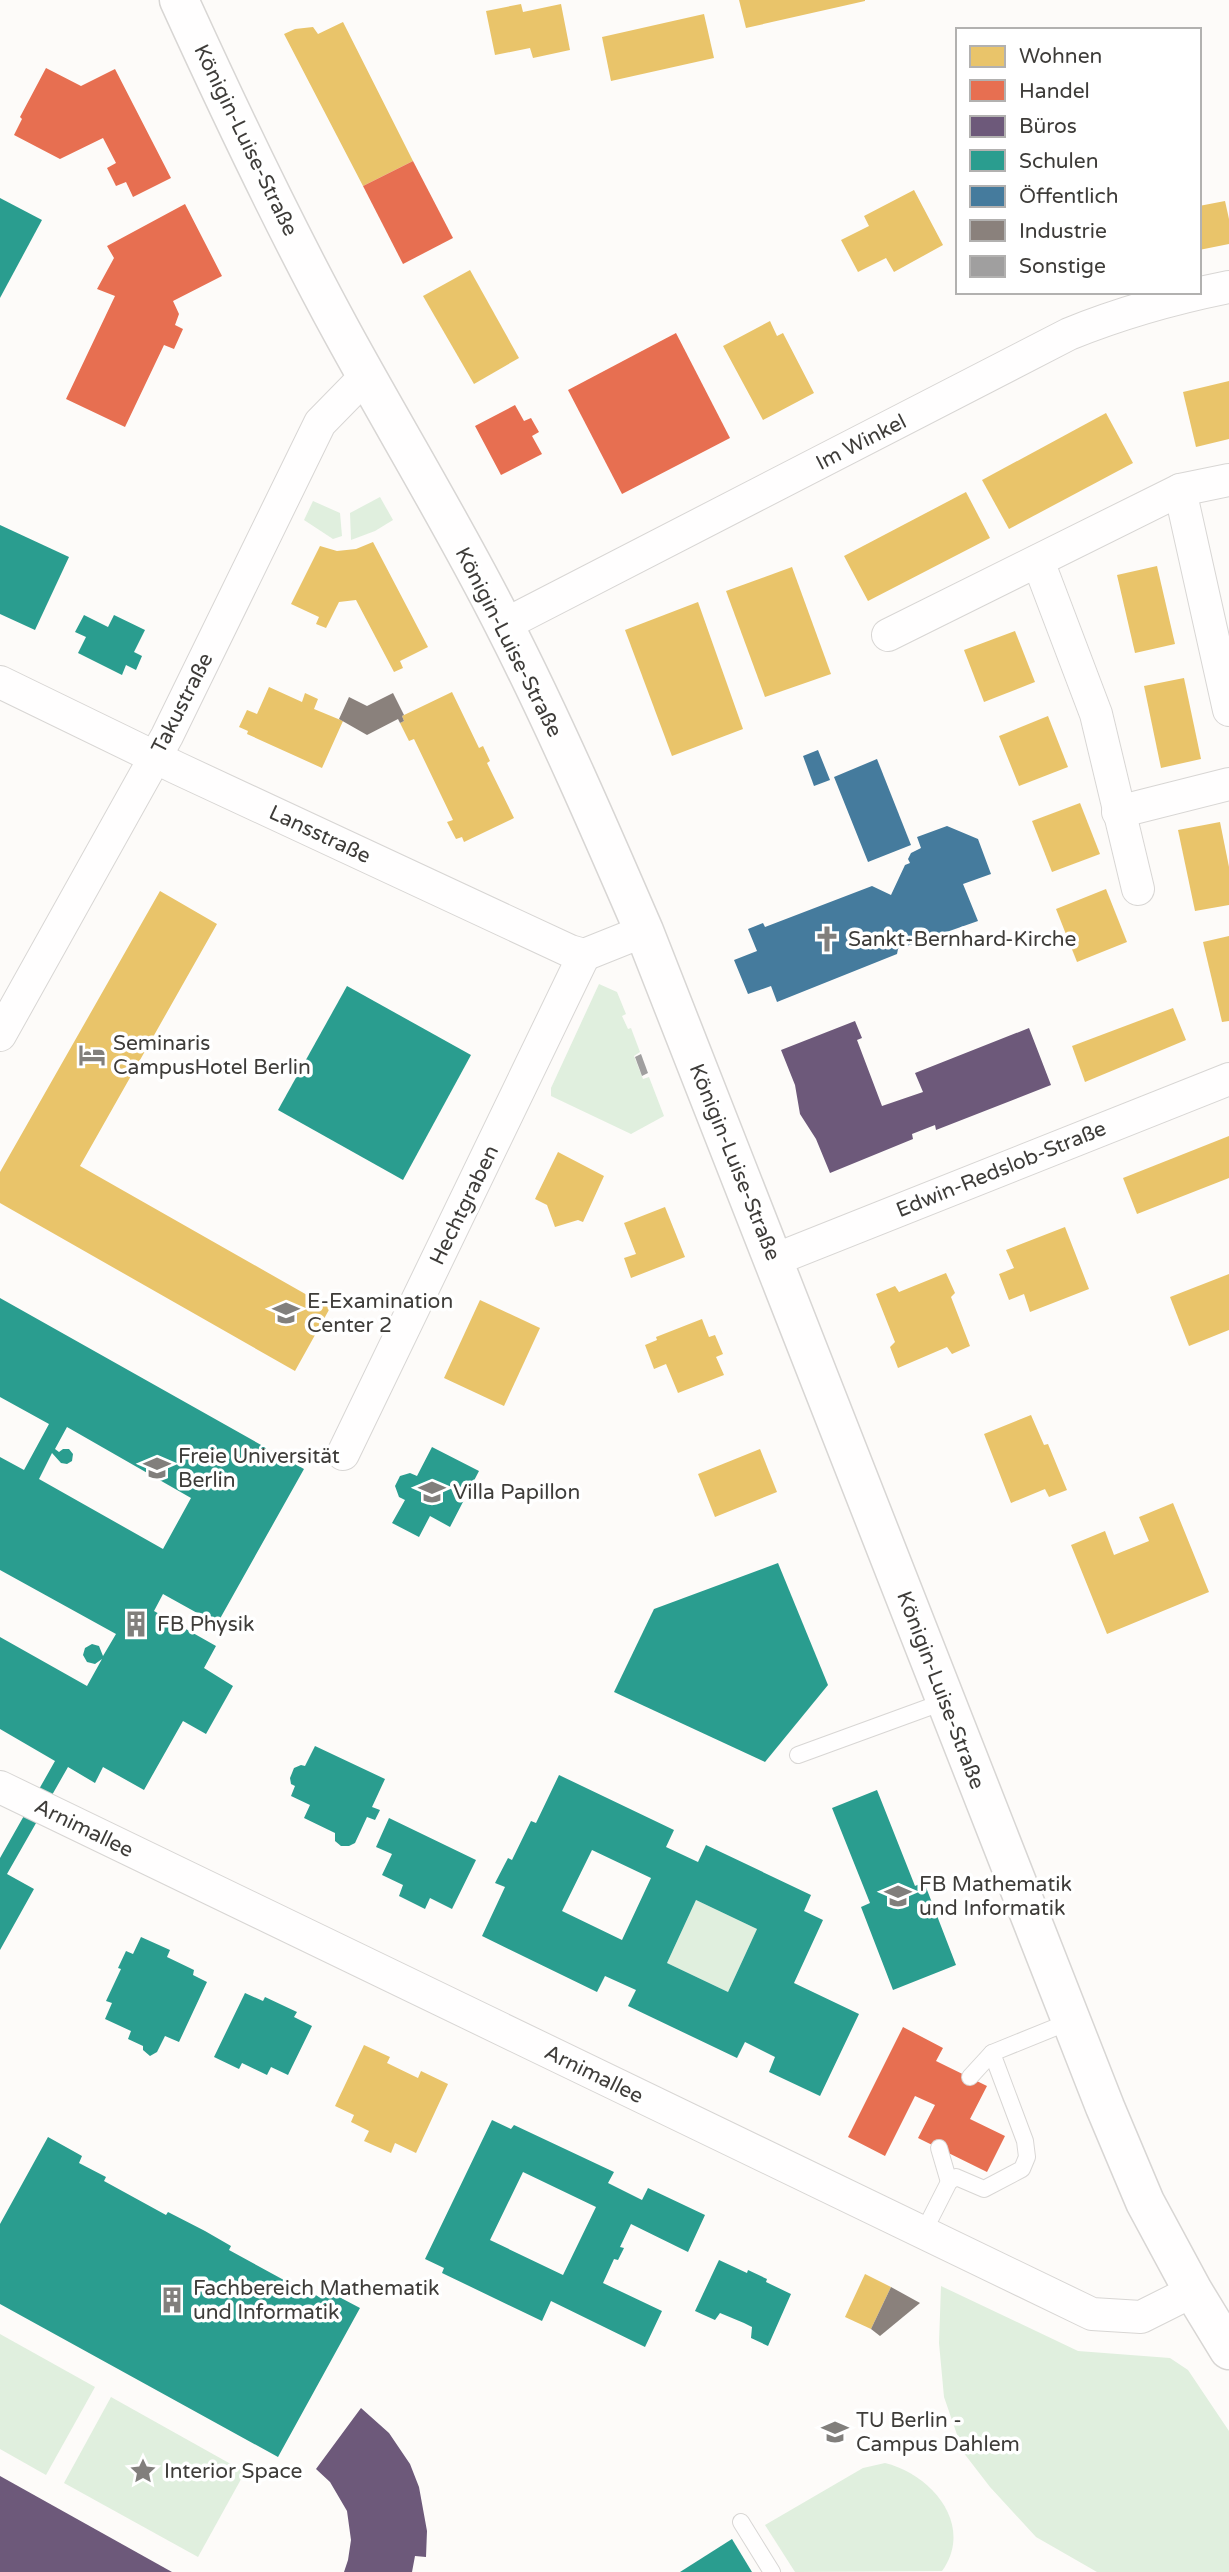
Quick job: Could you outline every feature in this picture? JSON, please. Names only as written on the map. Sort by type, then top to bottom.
[{"type":"main road","name":"Königin-Luise-Straße","points":[[179,0],[274,199],[366,376],[504,625],[590,806],[644,930],[1071,2021],[1145,2202],[1193,2291],[1229,2350]]},
{"type":"street","name":"Im Winkel","points":[[1201,292],[1229,287]]},
{"type":"street","name":"Im Winkel","points":[[504,625],[1069,334],[1111,317],[1193,294]]},
{"type":"street","name":"Takustraße","points":[[0,1035],[155,757],[320,423],[366,376]]},
{"type":"street","points":[[888,635],[1180,490],[1229,480]]},
{"type":"street","points":[[1180,490],[1229,710]]},
{"type":"street","points":[[1038,561],[1096,714],[1138,889]]},
{"type":"street","name":"Lansstraße","points":[[0,682],[544,939],[584,955]]},
{"type":"street","points":[[1118,812],[1229,784]]},
{"type":"street","points":[[584,955],[644,930]]},
{"type":"street","name":"Hechtgraben","points":[[343,1454],[584,955]]},
{"type":"street","name":"Edwin-Redslob-Straße","points":[[774,1260],[1229,1079]]},
{"type":"street","name":"Arnimallee","points":[[0,1787],[1092,2314],[1141,2317],[1193,2291]]},
{"type":"lane","points":[[799,1755],[946,1701]]},
{"type":"lane","points":[[970,2077],[992,2053],[1071,2021]]},
{"type":"lane","points":[[923,2233],[949,2182],[956,2177],[984,2189],[1022,2169],[1027,2157],[1025,2141],[992,2053]]},
{"type":"lane","points":[[939,2148],[949,2182]]},
{"type":"lane","points":[[741,2522],[772,2572]]},
{"type":"green space","points":[[380,497],[393,520],[375,531],[351,540],[350,513]]},
{"type":"green space","points":[[313,501],[340,513],[342,536],[333,539],[304,520]]},
{"type":"green space","points":[[599,984],[617,992],[626,1014],[622,1016],[628,1029],[631,1028],[640,1052],[634,1056],[643,1079],[649,1077],[664,1116],[631,1134],[551,1096],[551,1088]]},
{"type":"green space","points":[[696,1900],[757,1929],[728,1992],[667,1963]]},
{"type":"green space","points":[[941,2286],[1078,2351],[1170,2358],[1188,2370],[1229,2431],[1229,2572],[1097,2572],[1036,2537],[990,2487],[963,2452],[944,2397],[939,2343]]},
{"type":"green space","points":[[0,2334],[95,2387],[46,2475],[0,2449]]},
{"type":"green space","points":[[111,2397],[245,2472],[198,2557],[64,2483]]},
{"type":"green space","points":[[885,2463],[918,2478],[943,2504],[951,2520],[953,2536],[951,2554],[942,2571],[795,2572],[765,2525],[863,2468]]},
{"type":"building: Wohnen","points":[[739,0],[865,0],[865,1],[746,28]]},
{"type":"building: Wohnen","points":[[521,4],[523,12],[561,4],[570,50],[533,58],[530,48],[495,55],[486,11]]},
{"type":"building: Wohnen","points":[[704,14],[714,58],[611,81],[602,37]]},
{"type":"building: Wohnen","points":[[343,22],[413,161],[363,186],[284,34],[295,29],[313,27],[318,34]]},
{"type":"building: Wohnen","points":[[914,190],[943,245],[894,272],[886,258],[858,272],[841,240],[869,226],[864,216]]},
{"type":"building: Wohnen","points":[[1225,201],[1229,219],[1229,244],[1201,250],[1201,206]]},
{"type":"building: Wohnen","points":[[470,270],[519,358],[474,384],[423,296]]},
{"type":"building: Wohnen","points":[[770,321],[777,336],[783,333],[814,393],[763,420],[723,346]]},
{"type":"building: Wohnen","points":[[1229,381],[1229,439],[1196,447],[1183,392]]},
{"type":"building: Wohnen","points":[[1106,413],[1133,463],[1009,529],[982,480]]},
{"type":"building: Wohnen","points":[[966,492],[990,538],[868,601],[844,556]]},
{"type":"building: Wohnen","points":[[373,542],[428,647],[400,661],[403,668],[394,672],[356,600],[339,602],[326,628],[316,624],[319,617],[291,604],[320,546],[337,551],[356,549]]},
{"type":"building: Wohnen","points":[[1157,566],[1175,644],[1135,653],[1117,575]]},
{"type":"building: Wohnen","points":[[792,567],[831,674],[765,697],[726,591]]},
{"type":"building: Wohnen","points":[[698,602],[743,729],[672,756],[625,630]]},
{"type":"building: Wohnen","points":[[1015,631],[1035,682],[984,702],[964,650]]},
{"type":"building: Wohnen","points":[[1184,678],[1201,759],[1161,768],[1144,686]]},
{"type":"building: Wohnen","points":[[269,687],[302,702],[305,693],[318,699],[314,709],[343,721],[322,768],[247,734],[248,731],[239,727],[247,710],[257,714]]},
{"type":"building: Wohnen","points":[[452,692],[479,748],[483,746],[490,761],[487,763],[514,818],[464,842],[462,837],[456,839],[447,822],[453,820],[414,739],[409,741],[400,723],[404,721],[402,716]]},
{"type":"building: Wohnen","points":[[1048,716],[1068,767],[1019,786],[999,736]]},
{"type":"building: Wohnen","points":[[1080,803],[1100,854],[1052,872],[1032,821]]},
{"type":"building: Wohnen","points":[[1220,822],[1229,867],[1229,905],[1195,911],[1178,830]]},
{"type":"building: Wohnen","points":[[1106,889],[1127,942],[1077,962],[1056,909]]},
{"type":"building: Wohnen","points":[[160,891],[217,924],[80,1166],[330,1308],[295,1371],[0,1203],[0,1172]]},
{"type":"building: Wohnen","points":[[1229,936],[1229,1021],[1222,1022],[1203,942]]},
{"type":"building: Wohnen","points":[[1173,1008],[1186,1040],[1085,1082],[1072,1046]]},
{"type":"building: Wohnen","points":[[1229,1136],[1229,1178],[1137,1214],[1123,1178]]},
{"type":"building: Wohnen","points":[[558,1152],[604,1176],[583,1222],[578,1220],[555,1227],[547,1205],[535,1199]]},
{"type":"building: Wohnen","points":[[665,1207],[685,1257],[631,1278],[624,1258],[636,1254],[624,1223]]},
{"type":"building: Wohnen","points":[[1065,1227],[1089,1289],[1030,1312],[1024,1294],[1009,1300],[999,1274],[1014,1268],[1006,1250]]},
{"type":"building: Wohnen","points":[[946,1273],[955,1293],[951,1297],[970,1346],[952,1354],[947,1347],[898,1368],[890,1347],[895,1342],[876,1294],[895,1286],[899,1292]]},
{"type":"building: Wohnen","points":[[1229,1274],[1229,1330],[1189,1346],[1170,1297]]},
{"type":"building: Wohnen","points":[[480,1300],[540,1328],[504,1406],[444,1378]]},
{"type":"building: Wohnen","points":[[702,1319],[709,1337],[715,1335],[723,1354],[716,1357],[724,1375],[678,1393],[666,1364],[654,1369],[645,1345],[657,1340],[656,1337]]},
{"type":"building: Wohnen","points":[[1031,1415],[1044,1445],[1048,1444],[1067,1490],[1049,1497],[1045,1489],[1011,1503],[984,1434]]},
{"type":"building: Wohnen","points":[[760,1449],[777,1492],[715,1517],[698,1474]]},
{"type":"building: Wohnen","points":[[1173,1503],[1209,1592],[1107,1634],[1071,1545],[1105,1531],[1114,1555],[1149,1541],[1139,1517]]},
{"type":"building: Wohnen","points":[[364,2045],[390,2057],[387,2063],[418,2078],[421,2071],[448,2084],[416,2153],[395,2143],[391,2153],[364,2141],[369,2131],[351,2122],[354,2115],[335,2106]]},
{"type":"building: Wohnen","points":[[865,2274],[891,2287],[871,2329],[845,2317]]},
{"type":"building: Handel","points":[[46,68],[81,86],[115,69],[171,178],[133,197],[126,182],[116,186],[107,168],[116,163],[103,138],[60,159],[14,135],[22,119],[20,117]]},
{"type":"building: Handel","points":[[413,161],[453,238],[403,264],[363,186]]},
{"type":"building: Handel","points":[[185,204],[222,276],[173,301],[179,314],[175,325],[183,329],[174,349],[164,345],[125,427],[66,399],[115,296],[97,289],[114,258],[107,246]]},
{"type":"building: Handel","points":[[676,333],[730,438],[622,494],[568,390]]},
{"type":"building: Handel","points":[[515,405],[524,421],[531,418],[539,432],[532,436],[542,454],[501,475],[475,426]]},
{"type":"building: Handel","points":[[903,2027],[943,2048],[936,2061],[987,2086],[970,2119],[1005,2136],[987,2172],[918,2138],[935,2105],[915,2096],[885,2156],[848,2137]]},
{"type":"building: Büros","points":[[855,1021],[862,1038],[857,1040],[882,1106],[923,1092],[915,1073],[1029,1028],[1051,1085],[936,1130],[935,1125],[912,1134],[913,1139],[830,1173],[816,1139],[800,1114],[795,1085],[781,1050]]},
{"type":"building: Büros","points":[[361,2408],[389,2433],[410,2464],[419,2487],[427,2531],[426,2557],[415,2556],[412,2572],[344,2572],[351,2540],[347,2511],[330,2482],[316,2469]]},
{"type":"building: Büros","points":[[0,2476],[172,2572],[0,2572]]},
{"type":"building: Schulen","points":[[0,198],[42,220],[0,298]]},
{"type":"building: Schulen","points":[[0,525],[69,557],[35,630],[0,614]]},
{"type":"building: Schulen","points":[[84,615],[108,627],[114,615],[145,630],[134,652],[142,656],[136,670],[126,665],[122,675],[78,653],[86,637],[75,632]]},
{"type":"building: Schulen","points":[[347,986],[471,1055],[403,1180],[278,1110]]},
{"type":"building: Schulen","name":"FB Physik","points":[[0,1298],[304,1469],[217,1624],[163,1594],[154,1611],[216,1646],[204,1668],[233,1686],[206,1734],[183,1721],[144,1790],[103,1767],[95,1783],[68,1767],[7,1874],[34,1889],[0,1950],[0,1858],[55,1761],[0,1729],[0,1637],[87,1686],[102,1659],[95,1664],[87,1662],[83,1655],[85,1648],[92,1644],[99,1646],[103,1656],[116,1634],[0,1570],[0,1457],[24,1470],[49,1424],[0,1397]],"holes":[[[67,1427],[191,1498],[163,1549],[39,1479],[52,1453],[61,1463],[72,1461],[73,1454],[69,1449],[59,1452],[55,1449]]]},
{"type":"building: Schulen","name":"Villa Papillon","points":[[432,1447],[479,1471],[450,1527],[430,1516],[419,1537],[392,1523],[405,1500],[399,1497],[395,1486],[400,1476],[410,1473],[417,1476]]},
{"type":"building: Schulen","points":[[778,1563],[828,1685],[765,1762],[614,1692],[654,1609]]},
{"type":"building: Schulen","points":[[315,1746],[385,1779],[372,1807],[380,1810],[375,1820],[367,1817],[355,1843],[349,1846],[341,1846],[335,1841],[335,1833],[304,1818],[310,1805],[291,1796],[295,1786],[291,1784],[290,1778],[294,1768],[305,1766]]},
{"type":"building: Schulen","points":[[559,1775],[674,1830],[666,1847],[698,1862],[706,1845],[811,1895],[804,1911],[823,1920],[794,1983],[859,2014],[820,2096],[769,2072],[775,2057],[745,2042],[737,2058],[628,2006],[636,1990],[605,1976],[597,1992],[482,1936],[505,1887],[495,1883],[508,1858],[512,1860],[531,1821],[536,1823]],"holes":[[[592,1850],[651,1878],[622,1940],[562,1911]],[[696,1900],[757,1929],[728,1992],[667,1963]]]},
{"type":"building: Schulen","name":"FB Mathematik und Informatik","points":[[877,1790],[915,1886],[924,1882],[956,1965],[893,1990],[861,1907],[870,1903],[832,1808]]},
{"type":"building: Schulen","points":[[389,1818],[476,1860],[452,1909],[430,1898],[425,1909],[399,1896],[403,1885],[382,1875],[392,1854],[376,1847]]},
{"type":"building: Schulen","points":[[141,1937],[170,1950],[167,1957],[194,1970],[193,1975],[207,1982],[179,2042],[165,2036],[157,2052],[150,2056],[143,2050],[143,2046],[128,2039],[131,2031],[105,2019],[112,2003],[106,2001],[121,1969],[118,1968],[126,1951],[133,1954]]},
{"type":"building: Schulen","points":[[245,1993],[263,2001],[265,1997],[297,2012],[294,2017],[312,2026],[288,2075],[271,2067],[267,2075],[242,2063],[239,2069],[214,2057]]},
{"type":"building: Schulen","points":[[492,2120],[511,2129],[514,2125],[614,2172],[608,2183],[642,2200],[648,2188],[705,2215],[688,2252],[631,2224],[620,2247],[624,2248],[618,2260],[614,2259],[603,2283],[662,2311],[645,2347],[551,2301],[542,2321],[442,2273],[444,2268],[425,2259]],"holes":[[[523,2172],[596,2207],[563,2275],[490,2240]]]},
{"type":"building: Schulen","name":"Fachbereich Mathematik und Informatik","points":[[48,2137],[82,2156],[79,2163],[106,2177],[104,2181],[166,2215],[168,2212],[205,2231],[231,2246],[229,2250],[319,2297],[324,2289],[360,2308],[278,2457],[0,2304],[0,2224]]},
{"type":"building: Schulen","points":[[719,2260],[747,2273],[748,2270],[791,2294],[768,2346],[751,2338],[752,2327],[744,2323],[720,2313],[715,2320],[695,2311]]},
{"type":"building: Schulen","points":[[732,2539],[752,2572],[680,2572]]},
{"type":"building: Öffentlich","points":[[818,750],[830,780],[814,786],[803,756]]},
{"type":"building: Öffentlich","points":[[877,759],[911,845],[868,862],[834,777]]},
{"type":"building: Öffentlich","name":"Sankt-Bernhard-Kirche","points":[[947,826],[978,839],[991,874],[963,884],[978,921],[898,949],[897,954],[777,1002],[771,986],[748,994],[734,960],[757,951],[748,929],[763,923],[765,927],[872,886],[891,895],[905,865],[910,863],[908,859],[911,853],[921,848],[917,837]]},
{"type":"building: Industrie","points":[[393,693],[404,715],[404,721],[400,723],[398,719],[367,735],[339,719],[349,697],[367,706]]},
{"type":"building: Industrie","points":[[891,2287],[920,2303],[880,2336],[871,2329]]},
{"type":"building: Sonstige","points":[[641,1054],[648,1073],[642,1076],[635,1057]]},
{"type":"place","name":"Sankt-Bernhard-Kirche","points":[[827,939]]},
{"type":"place","name":"Seminaris CampusHotel Berlin","points":[[92,1055]]},
{"type":"place","name":"E-Examination Center 2","points":[[286,1313]]},
{"type":"place","name":"Freie Universität Berlin","points":[[157,1468]]},
{"type":"place","name":"Villa Papillon","points":[[432,1492]]},
{"type":"place","name":"FB Physik","points":[[136,1624]]},
{"type":"place","name":"FB Mathematik und Informatik","points":[[898,1896]]},
{"type":"place","name":"Fachbereich Mathematik und Informatik","points":[[172,2300]]},
{"type":"place","name":"TU Berlin - Campus Dahlem","points":[[835,2432]]},
{"type":"place","name":"Interior Space","points":[[143,2471]]}]
